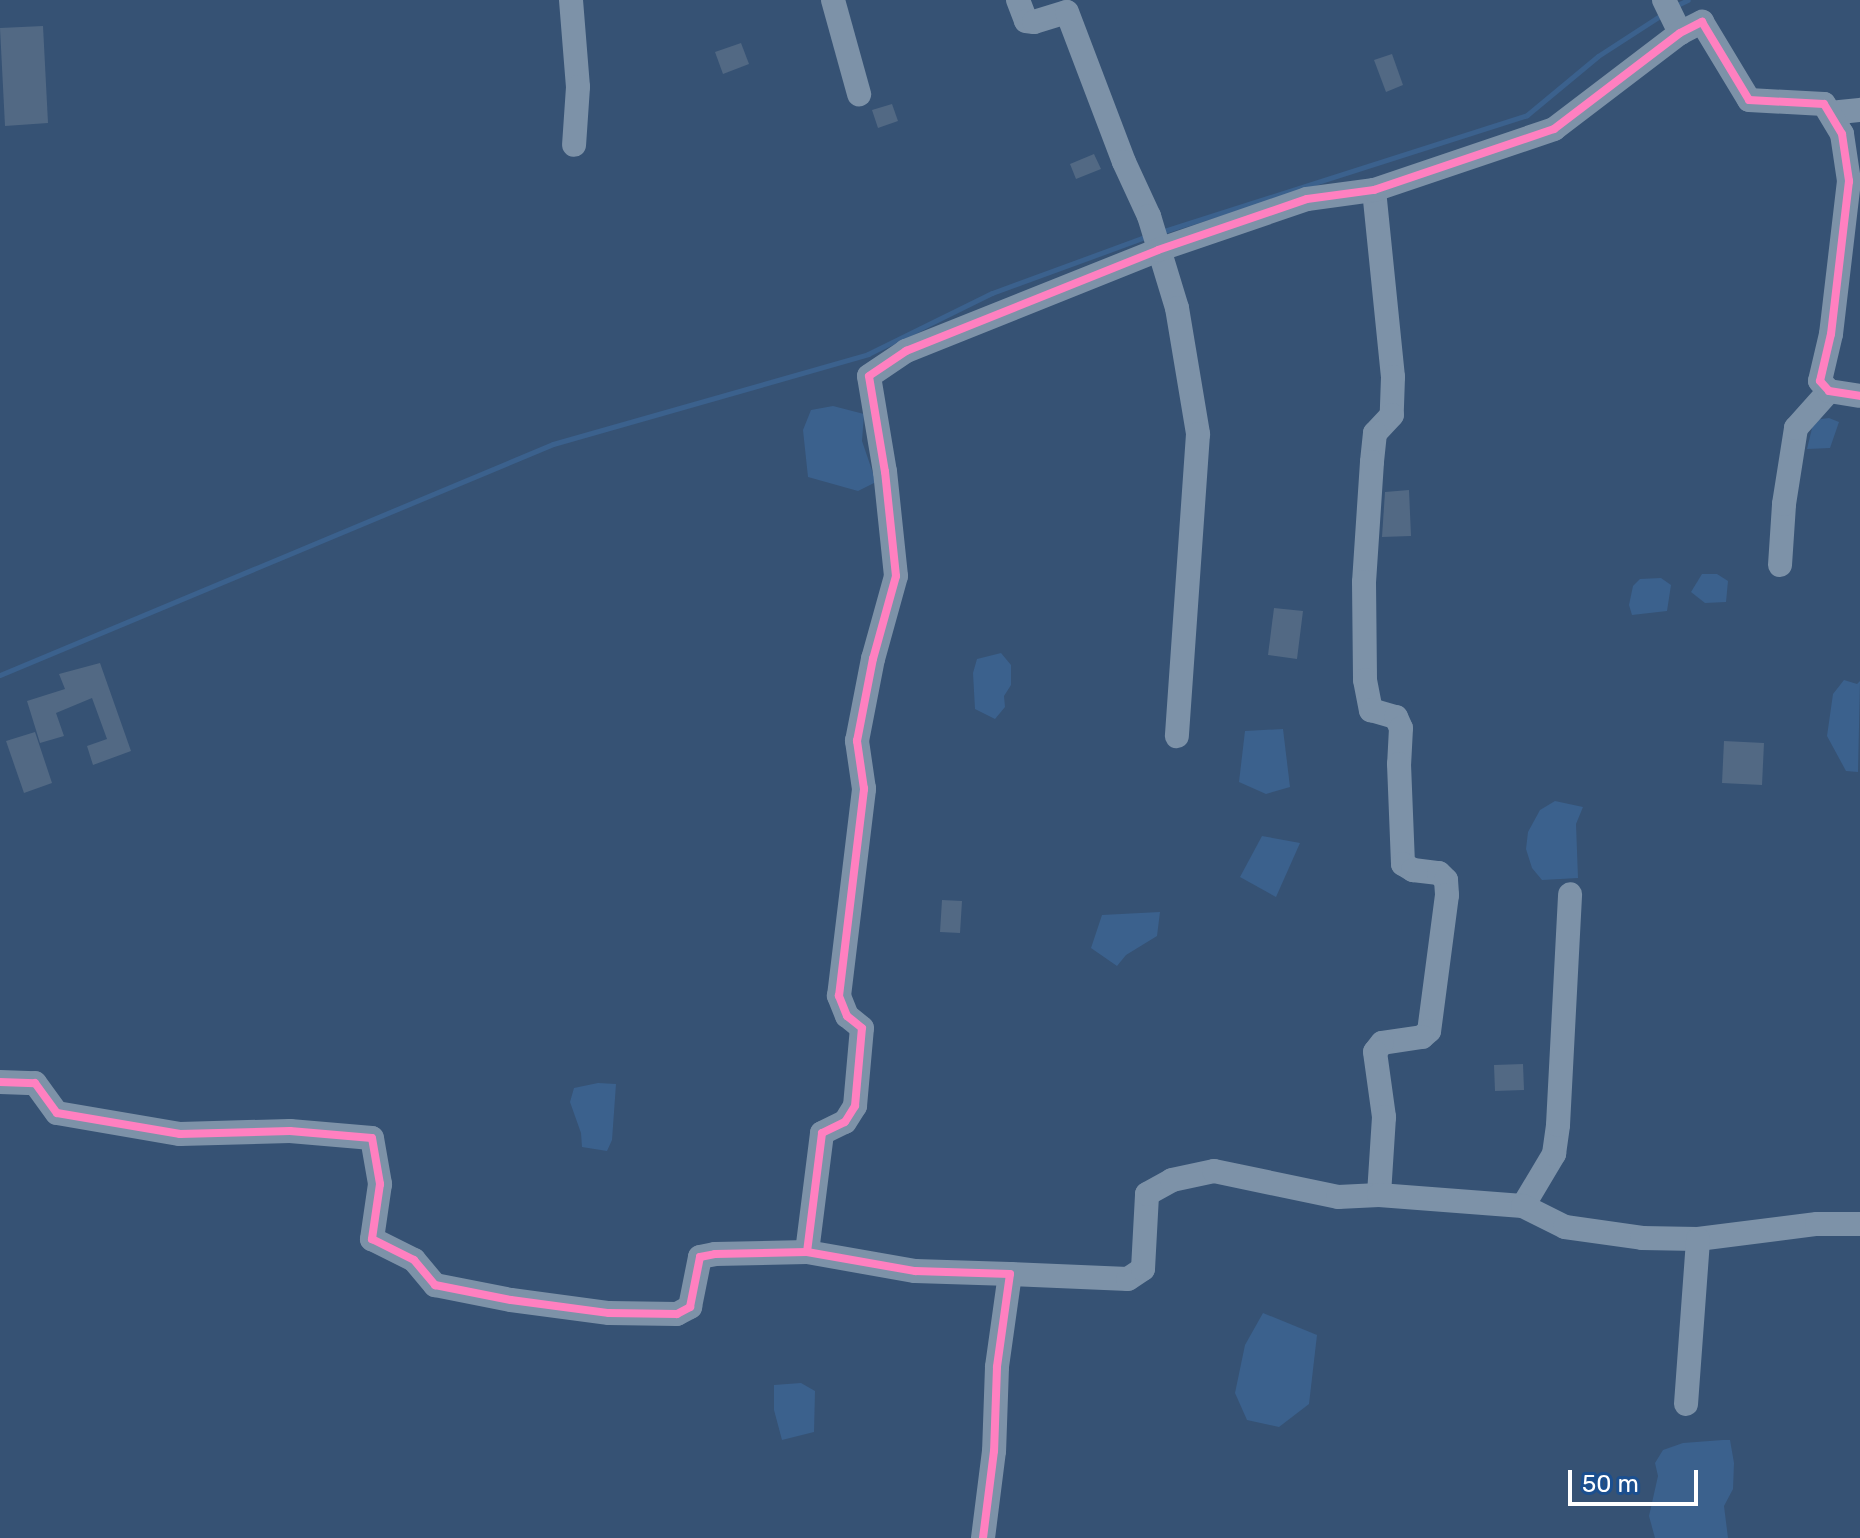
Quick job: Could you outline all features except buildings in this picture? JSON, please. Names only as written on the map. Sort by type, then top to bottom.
[{"type":"street","points":[[571,0],[578,87],[574,145]]},
{"type":"street","points":[[833,0],[859,94]]},
{"type":"street","points":[[1018,0],[1026,21],[1034,22],[1067,12],[1155,240],[1177,308],[1198,434],[1177,736]]},
{"type":"street","points":[[1664,0],[1680,33]]},
{"type":"street","points":[[807,1252],[822,1133],[845,1122],[855,1106],[862,1028],[847,1016],[839,996],[864,789],[857,741],[873,659],[896,576],[885,472],[869,376],[906,351],[1155,240],[1307,199],[1374,190],[1554,129],[1680,33],[1702,22],[1749,100],[1824,104],[1842,134],[1849,181],[1831,334],[1820,381],[1829,391],[1860,396]]},
{"type":"street","points":[[1830,113],[1860,110]]},
{"type":"street","points":[[1374,190],[1393,390],[1392,415],[1375,433],[1372,462],[1364,582],[1365,680],[1371,710],[1396,717],[1401,728],[1399,764],[1403,864],[1413,870],[1439,873],[1446,880],[1447,895],[1429,1031],[1422,1037],[1382,1043],[1375,1052],[1384,1117],[1379,1195]]},
{"type":"street","points":[[1780,565],[1784,504],[1796,428],[1829,391]]},
{"type":"street","points":[[1523,1206],[1554,1154],[1570,894]]},
{"type":"street","points":[[0,1082],[35,1083],[57,1113],[180,1134],[290,1131],[372,1138],[380,1184],[372,1239],[414,1260],[435,1285],[511,1300],[609,1313],[677,1314],[690,1307],[700,1257],[807,1252],[915,1271],[1128,1279],[1143,1269],[1147,1194],[1172,1180],[1214,1171],[1338,1197],[1379,1195],[1523,1206],[1565,1227],[1642,1238],[1698,1239],[1817,1224],[1860,1224]]},
{"type":"street","points":[[1686,1404],[1698,1239]]},
{"type":"street","points":[[983,1538],[994,1451],[997,1367],[1010,1274]]},
{"type":"water","points":[[833,406],[864,414],[862,441],[876,482],[858,491],[808,477],[803,430],[811,410]]},
{"type":"water","points":[[1829,418],[1839,422],[1830,448],[1807,449],[1814,420]]},
{"type":"water","points":[[1702,574],[1717,574],[1728,581],[1726,602],[1705,603],[1691,592]]},
{"type":"water","points":[[1661,578],[1671,585],[1667,611],[1632,615],[1629,605],[1633,586],[1640,579]]},
{"type":"water","points":[[1001,653],[1011,665],[1011,685],[1004,696],[1005,707],[995,719],[975,709],[973,673],[977,659]]},
{"type":"water","points":[[1844,680],[1857,684],[1860,681],[1858,772],[1846,771],[1827,736],[1833,694]]},
{"type":"water","points":[[1283,729],[1290,787],[1266,794],[1239,782],[1245,731]]},
{"type":"water","points":[[1555,801],[1583,807],[1576,824],[1578,878],[1542,880],[1532,868],[1526,849],[1528,832],[1540,810]]},
{"type":"water","points":[[1262,836],[1300,843],[1276,897],[1240,877]]},
{"type":"water","points":[[1160,912],[1157,936],[1126,955],[1117,966],[1091,948],[1102,915]]},
{"type":"water","points":[[598,1083],[616,1084],[612,1140],[607,1151],[582,1147],[581,1133],[570,1102],[574,1088]]},
{"type":"water","points":[[1263,1313],[1317,1335],[1309,1404],[1279,1427],[1247,1420],[1235,1393],[1245,1345]]},
{"type":"water","points":[[801,1383],[815,1391],[814,1432],[782,1440],[774,1410],[774,1385]]},
{"type":"water","points":[[1730,1440],[1734,1463],[1733,1489],[1724,1506],[1728,1538],[1655,1538],[1649,1516],[1658,1476],[1655,1463],[1663,1450],[1683,1443]]},
{"type":"waterway","points":[[1675,6],[1688,0]]},
{"type":"waterway","points":[[1161,232],[1527,115],[1598,56],[1663,14]]},
{"type":"waterway","points":[[0,675],[553,444],[868,354],[992,293],[1148,236]]},
{"type":"cycle path","points":[[807,1252],[822,1133],[845,1122],[855,1106],[862,1028],[847,1016],[839,996],[864,789],[857,741],[873,659],[896,576],[885,472],[869,376],[906,351],[1158,250],[1307,199],[1374,190],[1554,129],[1680,33],[1702,22],[1749,100],[1824,104],[1842,134],[1849,181],[1831,334],[1820,381],[1829,391],[1860,396]]},
{"type":"cycle path","points":[[0,1082],[35,1083],[57,1113],[180,1134],[290,1131],[372,1138],[380,1184],[372,1239],[414,1260],[435,1285],[511,1300],[609,1313],[677,1314],[690,1307],[700,1257],[715,1254],[807,1252],[915,1271],[1010,1274],[997,1367],[994,1451],[983,1538]]}]
